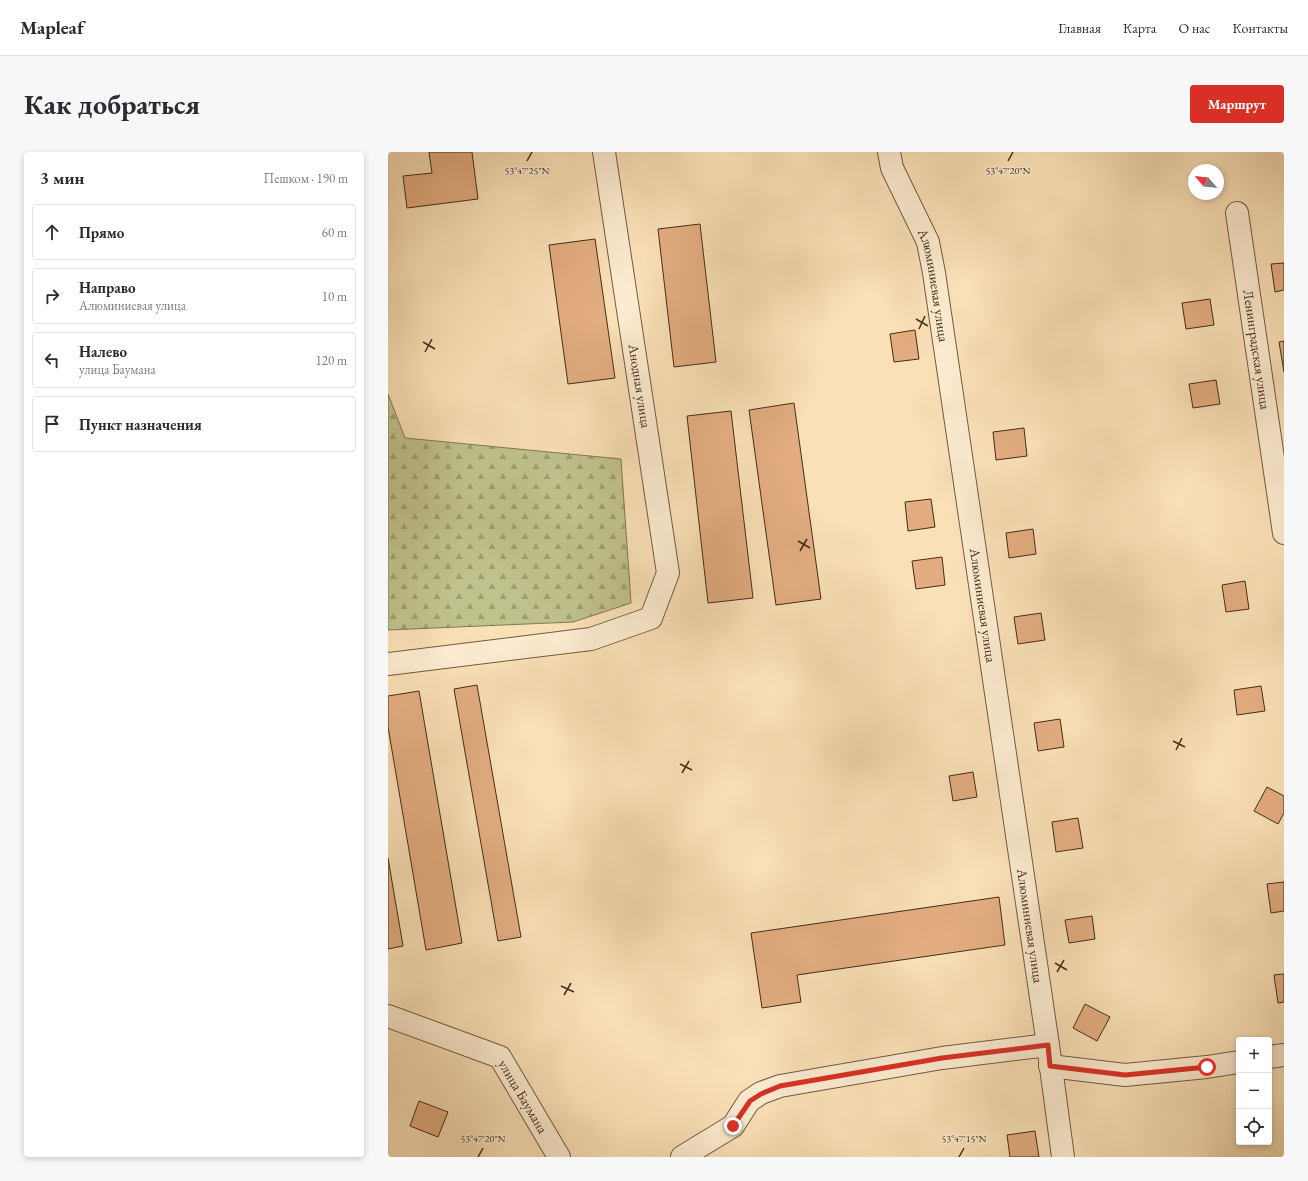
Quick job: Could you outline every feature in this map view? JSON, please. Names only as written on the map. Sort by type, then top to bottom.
[{"type":"street","name":"Анодная улица","points":[[388,664],[591,639],[651,618],[668,573],[604,152]]},
{"type":"street","name":"Алюминиевая улица","points":[[889,152],[892,168],[928,242],[934,273],[1063,1157]]},
{"type":"street","name":"Ленинградская улица","points":[[1237,212],[1284,533]]},
{"type":"street","name":"улица Баумана","points":[[388,1016],[500,1056],[559,1157]]},
{"type":"street","points":[[1272,1057],[1284,1055]]},
{"type":"street","points":[[682,1157],[733,1126],[750,1101],[761,1094],[780,1086],[942,1058],[1049,1056],[1125,1075],[1207,1067],[1236,1062]]},
{"type":"green space","points":[[388,394],[405,438],[621,459],[631,603],[573,622],[388,630]]},
{"type":"building","points":[[429,152],[472,152],[478,199],[407,208],[403,176],[432,173]]},
{"type":"building","points":[[700,224],[716,362],[674,367],[658,229]]},
{"type":"building","points":[[595,239],[615,378],[568,384],[549,245]]},
{"type":"building","points":[[1284,263],[1284,290],[1275,292],[1271,264]]},
{"type":"building","points":[[1210,299],[1214,325],[1186,329],[1182,303]]},
{"type":"building","points":[[915,330],[919,359],[894,362],[890,334]]},
{"type":"building","points":[[1284,341],[1284,372],[1279,342]]},
{"type":"building","points":[[1216,380],[1220,404],[1193,408],[1189,384]]},
{"type":"building","points":[[794,403],[821,599],[776,605],[749,410]]},
{"type":"building","points":[[731,411],[753,598],[708,603],[687,416]]},
{"type":"building","points":[[1024,428],[1027,456],[996,460],[993,432]]},
{"type":"building","points":[[931,499],[935,527],[908,531],[905,502]]},
{"type":"building","points":[[1033,529],[1036,554],[1009,558],[1006,533]]},
{"type":"building","points":[[942,557],[945,585],[916,589],[912,561]]},
{"type":"building","points":[[1245,581],[1249,609],[1226,612],[1222,585]]},
{"type":"building","points":[[1041,613],[1045,640],[1018,644],[1014,617]]},
{"type":"building","points":[[477,685],[521,937],[498,941],[454,689]]},
{"type":"building","points":[[1261,686],[1265,711],[1237,715],[1234,690]]},
{"type":"building","points":[[419,691],[462,943],[426,950],[388,727],[388,696]]},
{"type":"building","points":[[1060,719],[1064,747],[1038,751],[1034,723]]},
{"type":"building","points":[[973,772],[977,797],[953,801],[949,776]]},
{"type":"building","points":[[1267,787],[1284,796],[1284,813],[1278,824],[1254,811]]},
{"type":"building","points":[[1078,818],[1083,848],[1056,852],[1052,822]]},
{"type":"building","points":[[388,858],[403,946],[388,949]]},
{"type":"building","points":[[1284,882],[1284,911],[1271,913],[1267,884]]},
{"type":"building","points":[[999,897],[1005,945],[797,975],[801,1002],[762,1008],[751,933]]},
{"type":"building","points":[[1092,916],[1095,939],[1069,943],[1065,920]]},
{"type":"building","points":[[1284,974],[1284,1002],[1278,1003],[1274,975]]},
{"type":"building","points":[[1085,1004],[1110,1017],[1097,1041],[1073,1028]]},
{"type":"building","points":[[419,1101],[448,1112],[438,1137],[410,1126]]},
{"type":"building","points":[[1035,1131],[1039,1157],[1010,1157],[1007,1135]]},
{"type":"route","points":[[733,1126],[750,1101],[761,1094],[780,1086],[942,1058],[1048,1045],[1050,1066],[1125,1075],[1207,1067]]}]
